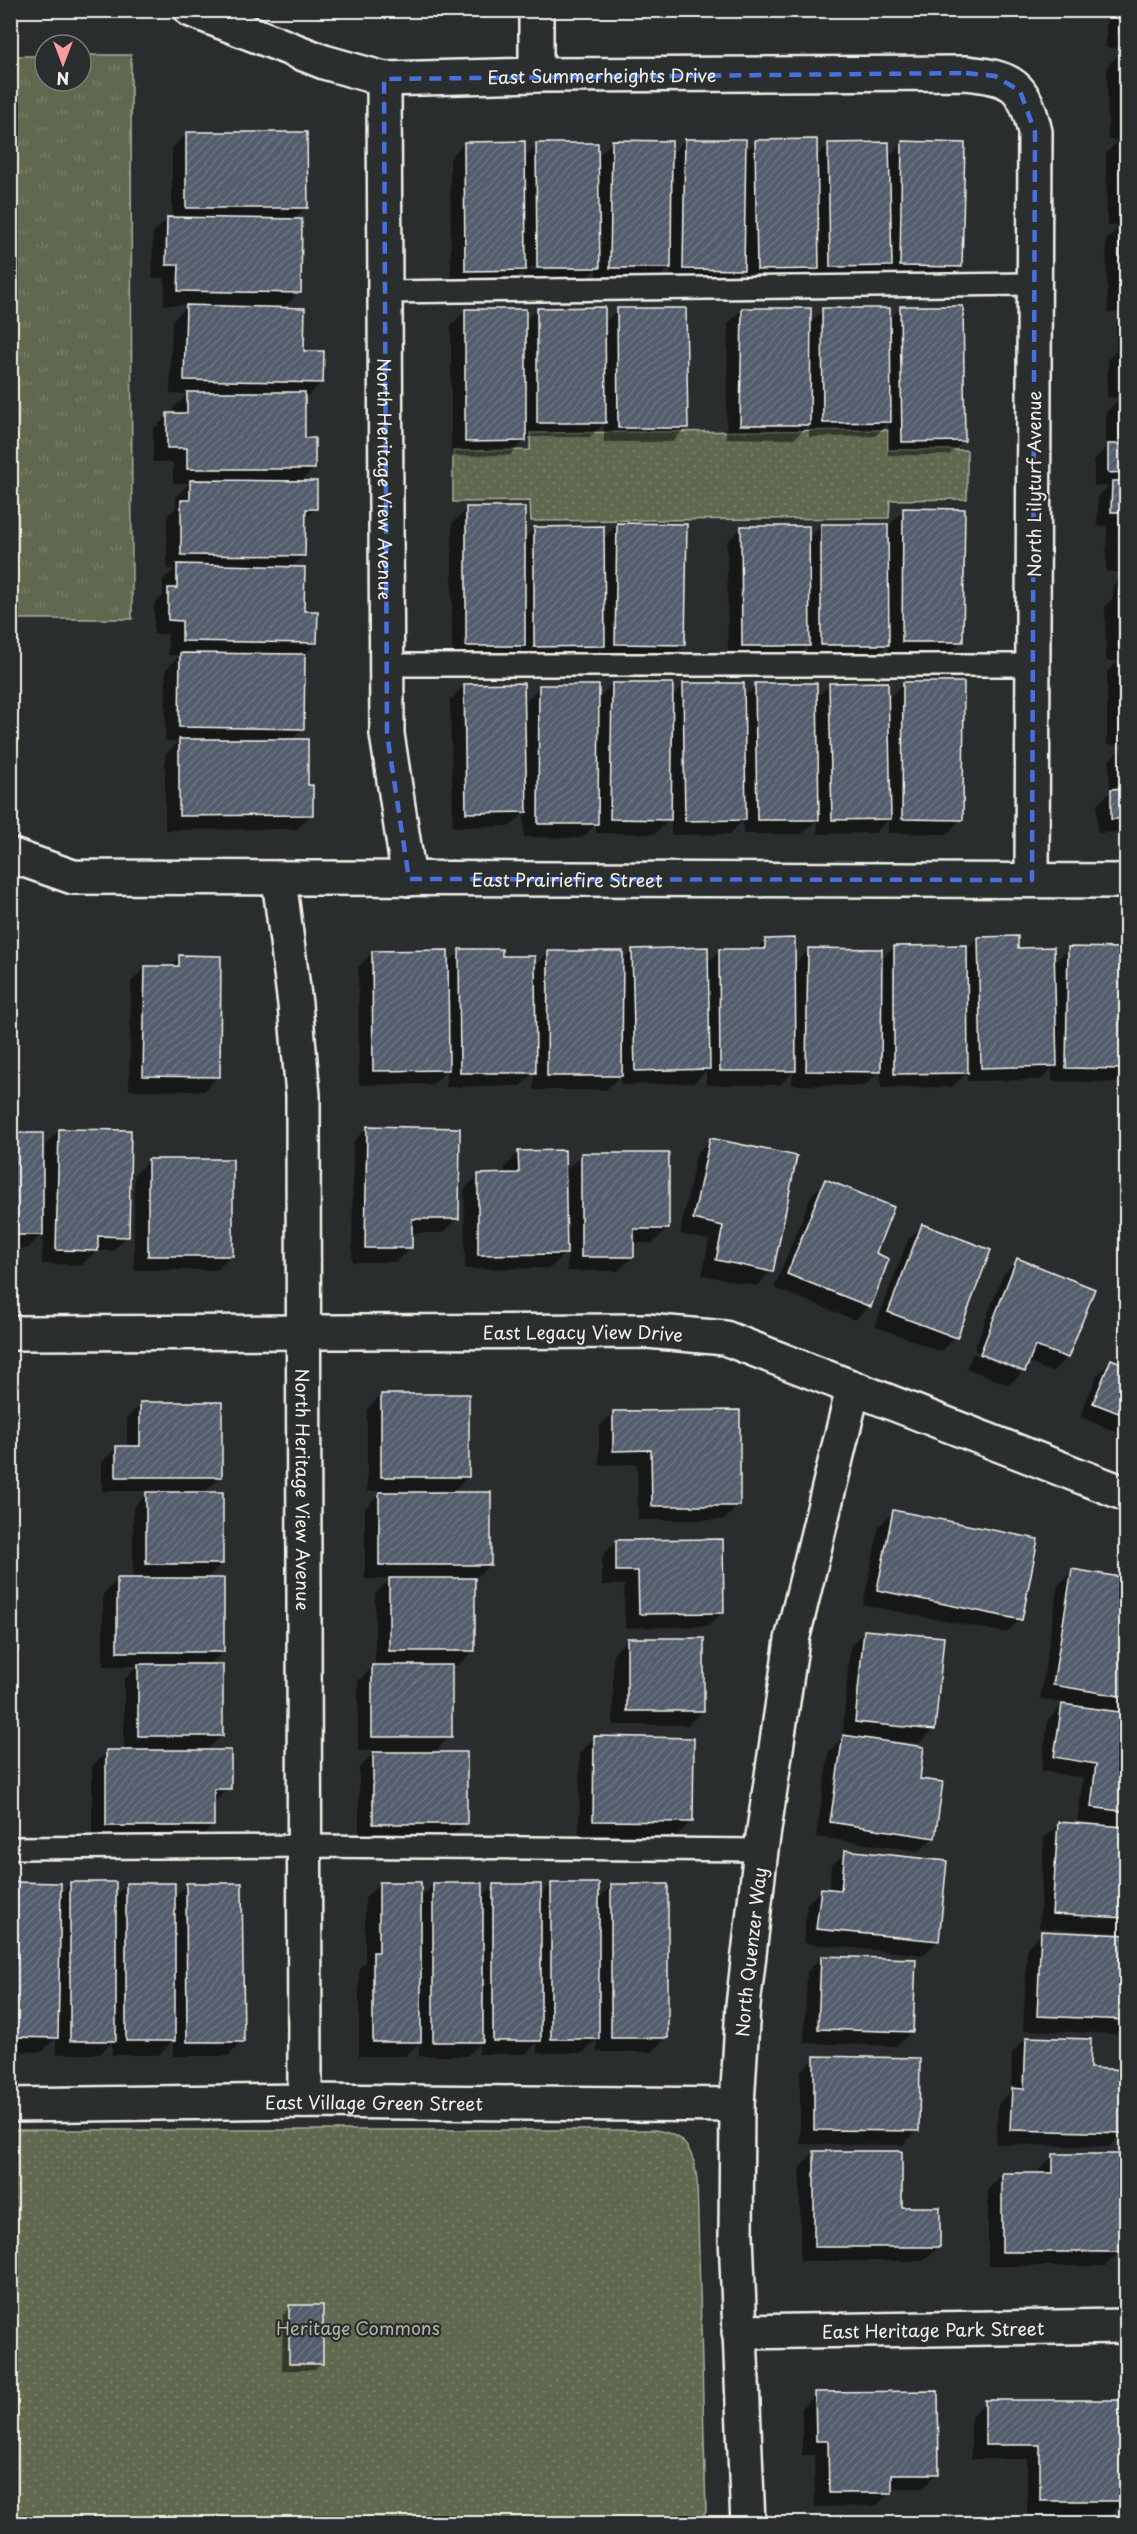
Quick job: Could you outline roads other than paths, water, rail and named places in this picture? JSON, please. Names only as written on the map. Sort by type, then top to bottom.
[{"type":"street","name":"East Summerheights Drive","points":[[191,10],[324,62],[384,79],[536,75],[966,73],[994,76],[1008,81],[1020,91]]},
{"type":"street","points":[[536,10],[536,75]]},
{"type":"street","name":"North Heritage View Avenue","points":[[384,79],[387,734],[409,879]]},
{"type":"street","name":"North Lilyturf Avenue","points":[[1020,91],[1030,112],[1035,132],[1032,880]]},
{"type":"street","name":"East Prairiefire Street","points":[[10,855],[73,877],[1126,881]]},
{"type":"street","name":"North Heritage View Avenue","points":[[279,879],[295,1004],[303,1095],[305,2101]]},
{"type":"street","name":"East Legacy View Drive","points":[[10,1333],[647,1331],[725,1338],[1126,1494]]},
{"type":"street","name":"North Quenzer Way","points":[[748,2523],[739,2332],[737,2105],[743,2006],[761,1850],[792,1640],[853,1389]]},
{"type":"street","name":"East Village Green Street","points":[[10,2105],[305,2101],[737,2105]]},
{"type":"street","name":"East Heritage Park Street","points":[[739,2332],[1126,2326]]},
{"type":"lane","points":[[385,292],[1033,284]]},
{"type":"lane","points":[[387,665],[1033,665]]},
{"type":"lane","points":[[10,1848],[304,1846],[761,1850]]},
{"type":"park label","name":"Heritage Commons","points":[[358,2327]]}]
